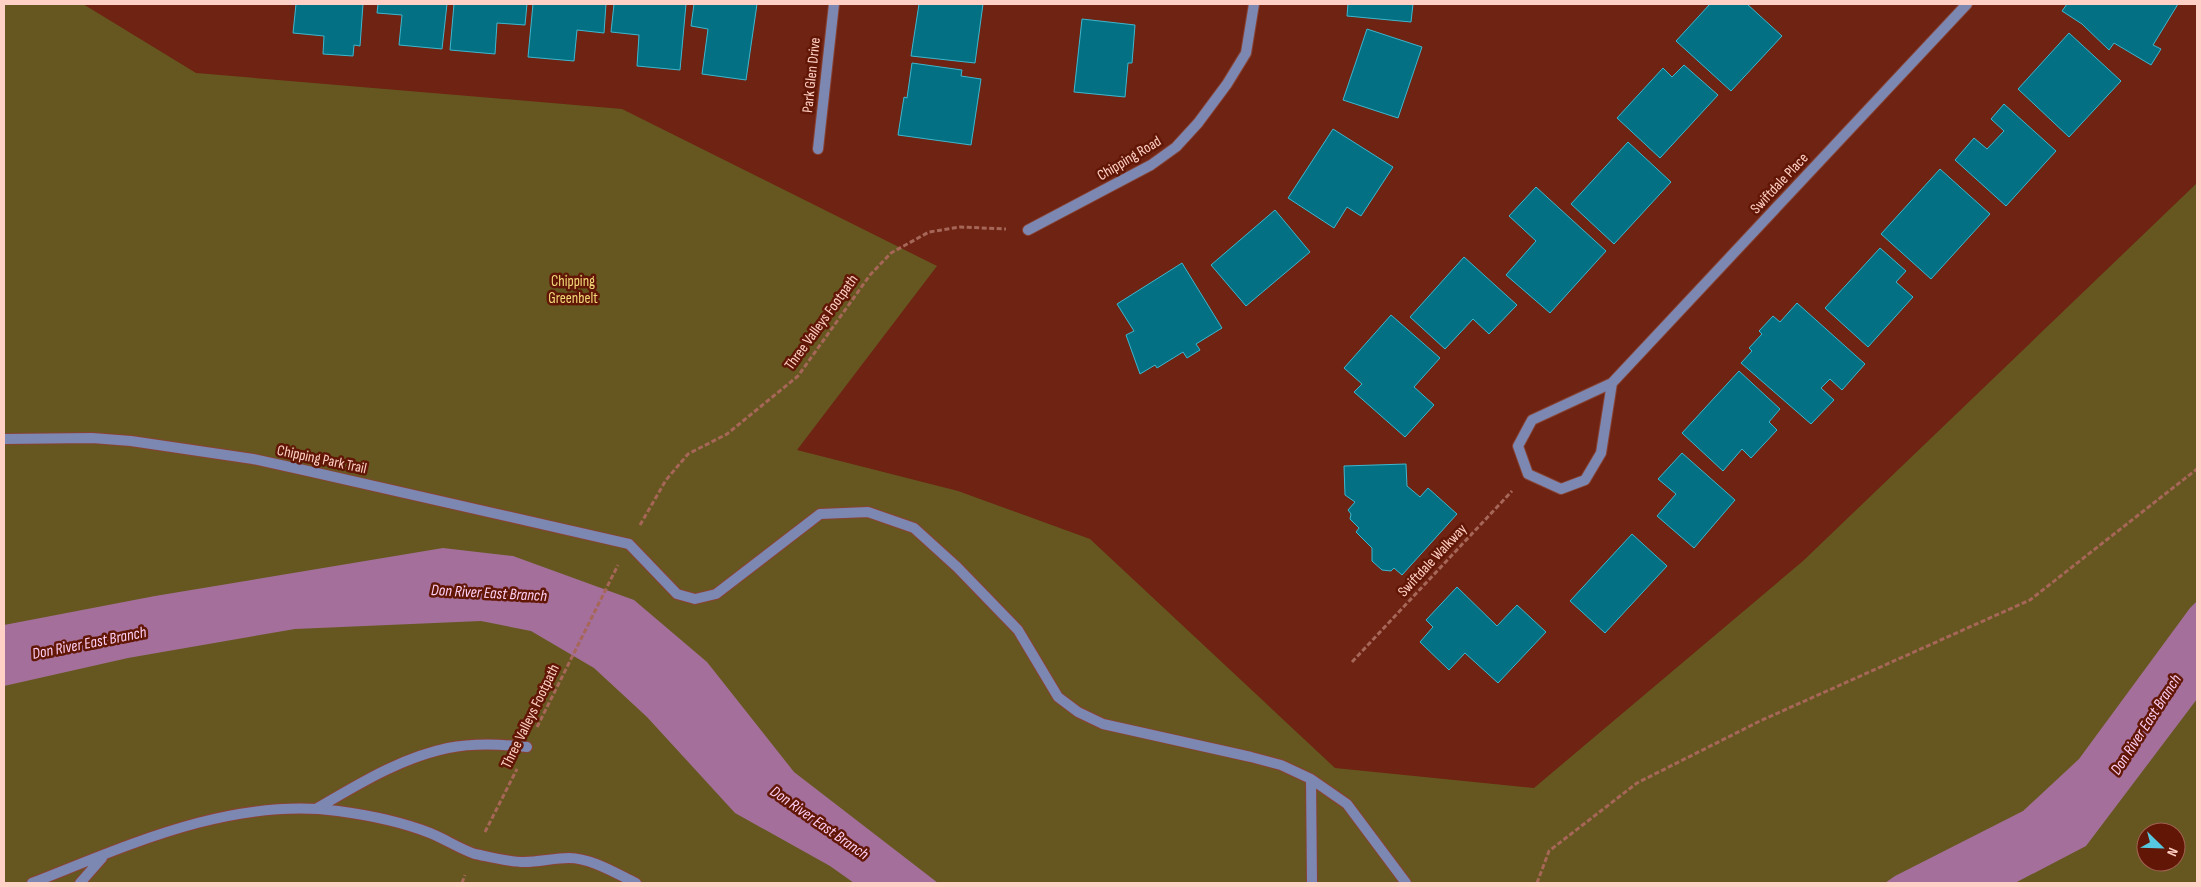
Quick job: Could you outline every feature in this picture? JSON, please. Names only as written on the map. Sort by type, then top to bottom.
[{"type":"street","name":"Park Glen Drive","points":[[818,149],[834,4]]},
{"type":"street","name":"Chipping Road","points":[[1028,230],[1151,164],[1176,147],[1215,100],[1246,54],[1254,4]]},
{"type":"street","name":"Swiftdale Place","points":[[1528,474],[1518,446],[1532,420],[1612,383],[1967,4]]},
{"type":"street","points":[[1528,474],[1561,489],[1585,480],[1601,453],[1612,383]]},
{"type":"street","name":"Chipping Park Trail","points":[[4,439],[92,438],[131,440],[244,458],[629,544]]},
{"type":"street","points":[[629,544],[677,594],[695,599],[716,594],[820,514],[868,512],[914,528],[957,567],[1018,630],[1058,697],[1078,712],[1103,724],[1273,763],[1310,779],[1347,804],[1406,883]]},
{"type":"street","points":[[316,809],[400,764],[448,748],[496,744],[527,747]]},
{"type":"street","points":[[1310,779],[1312,883]]},
{"type":"street","points":[[32,883],[182,826],[226,816],[273,810],[316,809],[339,811],[384,820],[429,833],[474,853],[522,862],[571,858],[606,868],[636,883]]},
{"type":"street","points":[[80,883],[104,855]]},
{"type":"path","name":"Three Valleys Footpath","points":[[629,544],[666,480],[688,454],[727,434],[798,376],[870,275],[901,246],[929,232],[944,229],[960,227],[1028,230]]},
{"type":"path","points":[[1538,883],[1549,851],[1636,783],[1760,721],[2030,600],[2197,469]]},
{"type":"path","name":"Swiftdale Walkway","points":[[1352,662],[1528,474]]},
{"type":"path","name":"Three Valleys Footpath","points":[[462,883],[474,853],[622,559]]},
{"type":"green space","name":"Chipping Greenbelt","points":[[4,4],[83,4],[196,73],[622,109],[937,266],[797,450],[958,491],[1090,539],[1335,768],[1534,788],[1803,561],[2197,183],[2197,883],[4,883]]},
{"type":"water","name":"Don River East Branch","points":[[443,548],[513,556],[634,600],[707,662],[794,772],[938,883],[854,883],[830,866],[735,813],[647,717],[594,668],[531,631],[481,621],[295,629],[128,658],[4,686],[4,625],[155,596]]},
{"type":"water","name":"Don River East Branch","points":[[2197,601],[2197,699],[2086,846],[2015,883],[1885,883],[1895,876],[2023,811],[2079,759]]},
{"type":"building","points":[[296,4],[363,4],[360,46],[354,45],[353,56],[323,54],[324,36],[293,33]]},
{"type":"building","points":[[378,4],[447,4],[442,49],[399,45],[402,15],[377,13]]},
{"type":"building","points":[[454,4],[527,4],[525,25],[497,23],[495,54],[450,50]]},
{"type":"building","points":[[533,4],[606,4],[604,33],[577,30],[574,61],[528,57]]},
{"type":"building","points":[[614,4],[686,4],[680,70],[637,66],[639,35],[611,32]]},
{"type":"building","points":[[694,4],[757,4],[746,80],[702,74],[708,29],[691,26]]},
{"type":"building","points":[[919,4],[983,4],[975,63],[911,56]]},
{"type":"building","points":[[1348,4],[1413,4],[1411,22],[1347,16]]},
{"type":"building","points":[[1710,4],[1747,4],[1782,36],[1731,91],[1676,41]]},
{"type":"building","points":[[2067,4],[2178,4],[2153,45],[2161,49],[2151,65],[2114,43],[2109,50],[2082,24],[2062,11]]},
{"type":"building","points":[[1082,19],[1135,25],[1132,63],[1128,63],[1125,97],[1074,92]]},
{"type":"building","points":[[1367,29],[1422,47],[1398,118],[1343,100]]},
{"type":"building","points":[[2069,33],[2121,81],[2069,137],[2018,89]]},
{"type":"building","points":[[912,63],[962,70],[961,76],[981,79],[971,145],[898,135],[904,97],[907,98]]},
{"type":"building","points":[[1684,65],[1718,95],[1660,158],[1617,118],[1663,68],[1672,77]]},
{"type":"building","points":[[2004,104],[2056,151],[2006,206],[1955,160],[1974,138],[1987,149],[2004,131],[1991,119]]},
{"type":"building","points":[[1333,129],[1393,167],[1361,216],[1347,207],[1334,228],[1288,198]]},
{"type":"building","points":[[1628,142],[1671,182],[1614,244],[1571,204]]},
{"type":"building","points":[[1940,169],[1990,214],[1931,279],[1881,234]]},
{"type":"building","points":[[1536,187],[1606,251],[1550,313],[1506,275],[1536,241],[1509,216]]},
{"type":"building","points":[[1275,210],[1310,252],[1246,306],[1211,265]]},
{"type":"building","points":[[1880,248],[1906,271],[1896,282],[1913,297],[1868,347],[1825,308]]},
{"type":"building","points":[[1464,257],[1517,305],[1489,334],[1473,319],[1445,349],[1410,317]]},
{"type":"building","points":[[1182,263],[1222,328],[1196,344],[1200,350],[1187,358],[1183,352],[1157,368],[1155,365],[1140,374],[1126,335],[1134,331],[1117,304]]},
{"type":"building","points":[[1797,303],[1865,364],[1842,390],[1830,379],[1821,388],[1834,400],[1811,424],[1741,363],[1752,351],[1749,348],[1762,334],[1759,331],[1773,316],[1780,322]]},
{"type":"building","points":[[1391,315],[1440,358],[1414,387],[1434,405],[1405,437],[1354,392],[1362,384],[1344,368]]},
{"type":"building","points":[[1739,371],[1780,409],[1769,422],[1777,430],[1751,458],[1742,449],[1723,471],[1682,433]]},
{"type":"building","points":[[1682,453],[1735,500],[1694,548],[1657,516],[1676,494],[1658,479]]},
{"type":"building","points":[[1406,464],[1407,486],[1420,497],[1428,488],[1457,514],[1402,575],[1394,568],[1391,571],[1382,570],[1372,561],[1372,548],[1356,532],[1359,528],[1350,519],[1351,514],[1348,510],[1355,502],[1345,495],[1344,466]]},
{"type":"building","points":[[1632,534],[1667,566],[1605,633],[1570,601]]},
{"type":"building","points":[[1457,587],[1497,626],[1517,605],[1546,632],[1498,683],[1465,653],[1449,670],[1420,642],[1433,627],[1426,620]]}]
